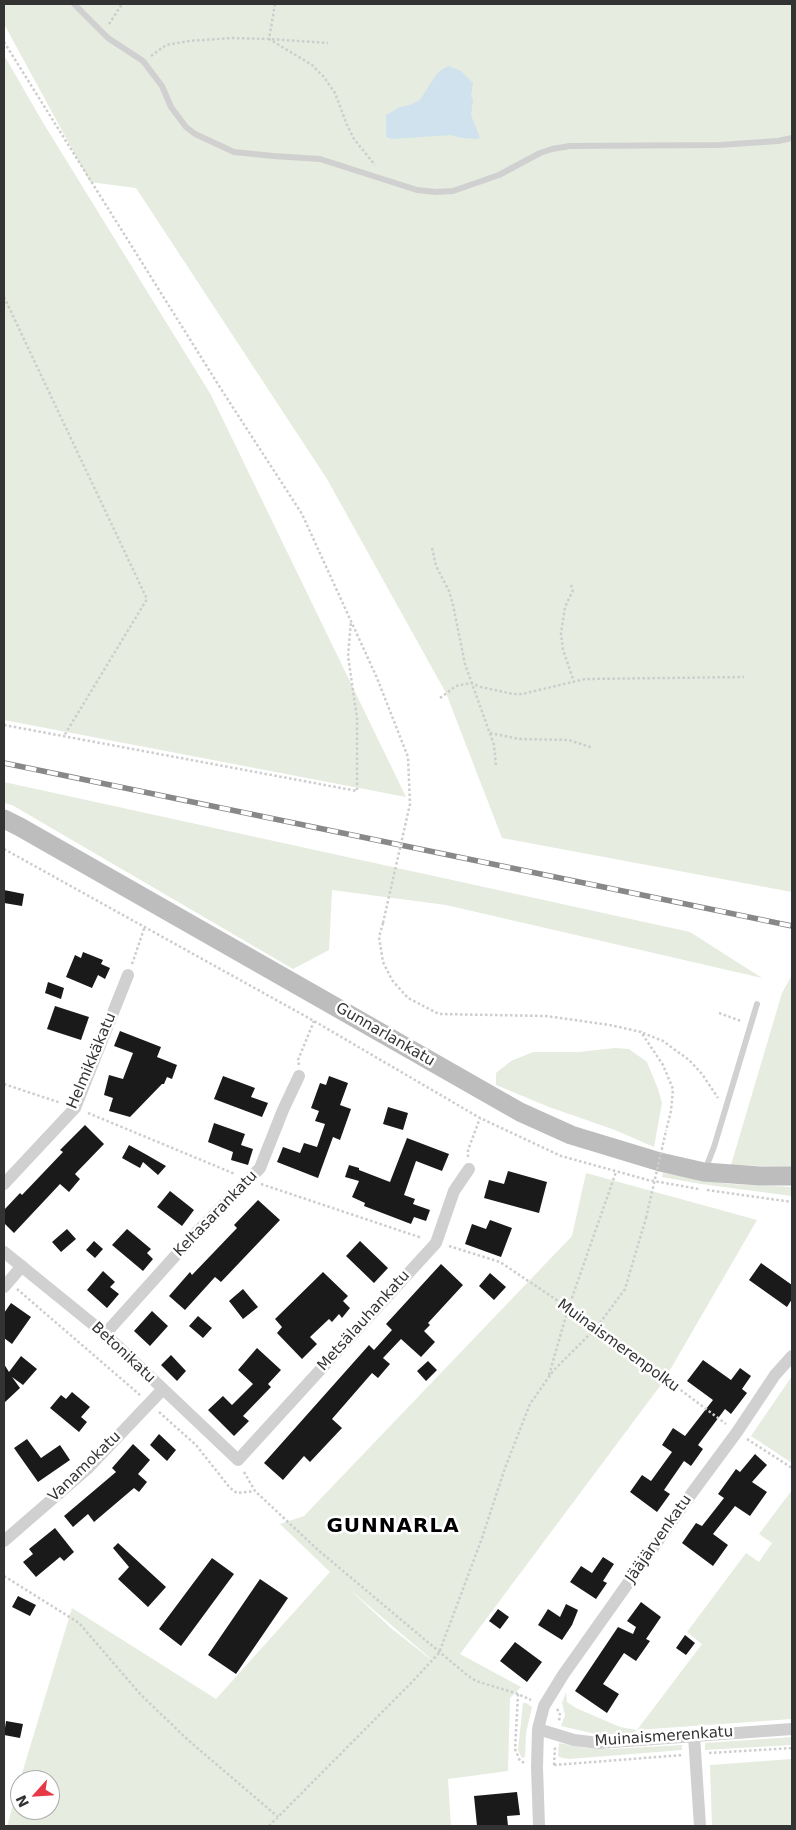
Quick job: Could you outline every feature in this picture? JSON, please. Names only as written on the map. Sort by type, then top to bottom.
[{"type":"street","name":"Gunnarlankatu","points":[[4,819],[520,1112],[571,1135],[660,1162],[704,1172],[792,1176]]},
{"type":"street","name":"Helmikkäkatu","points":[[4,1184],[75,1108],[128,975]]},
{"type":"street","name":"Keltasarankatu","points":[[105,1334],[194,1235],[260,1168],[299,1076]]},
{"type":"street","name":"Metsälauhankatu","points":[[238,1460],[436,1242],[454,1191],[468,1169]]},
{"type":"street","name":"Betonikatu","points":[[4,1252],[105,1334],[238,1460]]},
{"type":"street","points":[[6,1285],[22,1266]]},
{"type":"street","name":"Jääjärvenkatu","points":[[539,1826],[538,1729],[544,1706],[568,1667],[737,1432],[775,1375],[792,1356]]},
{"type":"street","name":"Vanamokatu","points":[[4,1541],[87,1469],[162,1389]]},
{"type":"street","name":"Muinaismerenkatu","points":[[538,1729],[574,1740],[599,1743],[792,1728]]},
{"type":"street","points":[[694,1736],[700,1826]]},
{"type":"lane","points":[[74,4],[103,33],[143,61],[162,86],[171,107],[186,128],[215,144],[234,152],[320,159],[417,190],[453,192],[499,175],[552,148],[570,146],[720,145],[778,141],[792,138]]},
{"type":"lane","points":[[704,1172],[757,1004]]},
{"type":"path","points":[[103,33],[122,4]]},
{"type":"path","points":[[268,39],[275,4]]},
{"type":"path","points":[[143,61],[166,45],[188,41],[232,38],[328,43]]},
{"type":"path","points":[[268,39],[312,64],[324,77],[336,93],[354,139],[373,162],[383,180]]},
{"type":"path","points":[[4,42],[221,389],[302,514],[377,678],[408,757],[410,804],[379,937],[383,962],[392,980],[408,998],[439,1014],[546,1016],[641,1032],[663,1041],[689,1060],[702,1074],[725,1109]]},
{"type":"path","points":[[4,297],[147,599],[64,736]]},
{"type":"path","points":[[432,548],[436,566],[454,605],[461,648],[471,683],[494,745],[496,766]]},
{"type":"path","points":[[571,585],[573,590],[565,607],[561,633],[563,650],[574,682]]},
{"type":"path","points":[[4,724],[357,791],[358,718],[348,656],[351,620]]},
{"type":"path","points":[[440,698],[456,686],[471,683],[513,694],[522,694],[585,679],[744,677]]},
{"type":"path","points":[[490,733],[519,739],[569,740],[593,748]]},
{"type":"path","points":[[4,849],[314,1021],[480,1118],[468,1150],[468,1169]]},
{"type":"path","points":[[128,975],[145,926]]},
{"type":"path","points":[[719,1013],[751,1024]]},
{"type":"path","points":[[299,1076],[298,1060],[314,1021]]},
{"type":"path","points":[[269,1826],[439,1653],[482,1538],[505,1468],[530,1404],[553,1372],[597,1327],[625,1289],[646,1218],[671,1111],[673,1089],[663,1065],[641,1032]]},
{"type":"path","name":"Muinaismerenpolku","points":[[4,1084],[75,1108],[248,1180],[500,1262],[597,1327],[737,1432],[792,1468]]},
{"type":"path","points":[[548,1379],[568,1309],[616,1171]]},
{"type":"path","points":[[6,1285],[196,1445],[230,1488],[238,1493],[255,1491]]},
{"type":"path","points":[[238,1460],[255,1491],[318,1550],[466,1676],[518,1694],[544,1706],[554,1706],[560,1713],[555,1735],[554,1765]]},
{"type":"path","points":[[4,1576],[79,1624],[141,1696],[188,1740],[278,1817]]},
{"type":"shaded area","points":[[4,4],[792,4],[792,892],[502,838],[446,693],[327,479],[136,188],[90,182],[4,24]]},
{"type":"shaded area","points":[[4,55],[42,121],[211,395],[406,797],[4,720]]},
{"type":"shaded area","points":[[4,782],[690,932],[762,978],[446,905],[332,890],[329,950],[293,969],[12,805],[4,803]]},
{"type":"shaded area","points":[[792,975],[792,1167],[731,1165],[782,993]]},
{"type":"shaded area","points":[[615,1048],[629,1049],[647,1062],[658,1089],[662,1103],[654,1147],[615,1130],[549,1107],[496,1085],[496,1073],[511,1061],[533,1052],[579,1052]]},
{"type":"shaded area","points":[[586,1173],[757,1220],[663,1382],[460,1654],[521,1687],[510,1698],[508,1771],[448,1779],[451,1826],[7,1826],[10,1816],[10,1820],[60,1820],[60,1770],[23,1770],[72,1608],[216,1699],[330,1572],[280,1524],[304,1516],[572,1236]],"holes":[[[348,1588],[438,1665],[392,1629]]]},
{"type":"shaded area","points":[[663,1173],[729,1184],[792,1187],[792,1196],[701,1184],[662,1177]]},
{"type":"shaded area","points":[[792,1376],[792,1463],[751,1436]]},
{"type":"shaded area","points":[[792,1490],[792,1719],[637,1730],[702,1644],[687,1632],[746,1553],[759,1562],[772,1543],[759,1534]]},
{"type":"shaded area","points":[[566,1692],[567,1702],[576,1708],[620,1727],[637,1730],[633,1733],[600,1735],[561,1726],[565,1715],[562,1703]]},
{"type":"shaded area","points":[[523,1703],[532,1707],[526,1733],[525,1757],[522,1758],[518,1750]]},
{"type":"shaded area","points":[[792,1737],[792,1745],[705,1750],[705,1743]]},
{"type":"shaded area","points":[[559,1743],[585,1748],[612,1749],[682,1745],[682,1750],[570,1759],[558,1756]]},
{"type":"shaded area","points":[[792,1759],[792,1826],[712,1826],[710,1765]]},
{"type":"water","points":[[449,66],[461,71],[473,83],[471,115],[480,138],[462,138],[451,135],[392,139],[386,137],[386,115],[400,107],[420,100],[436,75]]},
{"type":"building","points":[[4,890],[24,894],[22,906],[4,903]]},
{"type":"building","points":[[83,952],[103,960],[101,964],[110,968],[105,979],[98,975],[92,988],[66,977],[75,955],[81,958]]},
{"type":"building","points":[[48,982],[64,988],[61,999],[45,993]]},
{"type":"building","points":[[55,1006],[89,1017],[81,1040],[47,1029]]},
{"type":"building","points":[[120,1031],[161,1047],[157,1057],[177,1065],[172,1079],[167,1077],[164,1084],[130,1117],[109,1111],[113,1098],[104,1095],[109,1075],[123,1079],[133,1053],[114,1046]]},
{"type":"building","points":[[223,1076],[255,1088],[251,1097],[268,1103],[262,1117],[214,1099]]},
{"type":"building","points":[[329,1076],[348,1083],[340,1105],[351,1109],[340,1140],[333,1137],[318,1178],[277,1162],[283,1147],[300,1153],[304,1143],[317,1147],[325,1124],[315,1121],[319,1111],[311,1108],[320,1083],[326,1085]]},
{"type":"building","points":[[388,1107],[408,1113],[403,1130],[383,1124]]},
{"type":"building","points":[[214,1123],[245,1134],[241,1145],[253,1149],[248,1165],[231,1160],[233,1152],[208,1142]]},
{"type":"building","points":[[85,1125],[104,1144],[75,1174],[80,1179],[69,1192],[60,1184],[14,1233],[4,1223],[4,1210],[20,1193],[22,1195],[63,1152],[60,1150]]},
{"type":"building","points":[[407,1138],[449,1154],[442,1171],[416,1161],[404,1195],[415,1199],[413,1204],[430,1210],[426,1221],[414,1217],[411,1224],[364,1206],[365,1203],[352,1197],[359,1181],[345,1177],[349,1165],[390,1182]]},
{"type":"building","points":[[129,1145],[166,1166],[158,1175],[143,1162],[140,1168],[122,1158]]},
{"type":"building","points":[[508,1171],[547,1182],[539,1213],[484,1198],[489,1180],[504,1184]]},
{"type":"building","points":[[170,1191],[194,1210],[182,1226],[157,1207]]},
{"type":"building","points":[[258,1200],[280,1220],[221,1282],[215,1277],[185,1310],[169,1296],[190,1272],[192,1275],[237,1228],[234,1225]]},
{"type":"building","points":[[490,1220],[512,1228],[501,1257],[465,1244],[472,1224],[486,1229]]},
{"type":"building","points":[[67,1229],[76,1239],[61,1252],[52,1242]]},
{"type":"building","points":[[127,1229],[151,1249],[147,1253],[153,1259],[143,1271],[112,1245]]},
{"type":"building","points":[[94,1241],[103,1249],[95,1258],[86,1250]]},
{"type":"building","points":[[360,1241],[388,1268],[374,1283],[346,1256]]},
{"type":"building","points":[[761,1263],[792,1285],[792,1299],[787,1307],[749,1280]]},
{"type":"building","points":[[441,1264],[463,1285],[428,1323],[430,1325],[424,1331],[435,1342],[421,1357],[401,1339],[383,1358],[390,1364],[378,1378],[372,1373],[332,1419],[342,1428],[310,1462],[304,1456],[283,1480],[264,1463],[369,1345],[374,1350],[392,1330],[386,1324]]},
{"type":"building","points":[[103,1271],[115,1282],[110,1287],[119,1294],[107,1308],[87,1290]]},
{"type":"building","points":[[323,1272],[348,1296],[343,1301],[350,1308],[342,1318],[339,1314],[332,1322],[329,1319],[310,1337],[317,1344],[302,1359],[277,1333],[282,1327],[275,1319]]},
{"type":"building","points":[[490,1273],[506,1287],[494,1300],[479,1286]]},
{"type":"building","points":[[243,1289],[258,1307],[243,1319],[229,1301]]},
{"type":"building","points":[[11,1303],[31,1317],[12,1344],[4,1338],[4,1313]]},
{"type":"building","points":[[152,1311],[168,1326],[150,1346],[134,1331]]},
{"type":"building","points":[[198,1316],[212,1328],[203,1338],[189,1326]]},
{"type":"building","points":[[257,1348],[281,1370],[268,1384],[271,1387],[243,1416],[249,1421],[234,1436],[208,1410],[223,1396],[232,1405],[253,1384],[238,1370]]},
{"type":"building","points":[[171,1355],[186,1371],[177,1381],[161,1365]]},
{"type":"building","points":[[21,1356],[37,1369],[23,1385],[12,1377],[20,1388],[4,1403],[4,1364],[9,1372]]},
{"type":"building","points":[[703,1360],[731,1380],[740,1368],[751,1376],[742,1389],[747,1393],[731,1414],[725,1409],[698,1445],[703,1449],[691,1466],[684,1461],[664,1490],[670,1494],[657,1512],[630,1492],[642,1475],[651,1481],[672,1452],[662,1445],[673,1428],[685,1436],[713,1400],[687,1381]]},
{"type":"building","points":[[428,1361],[437,1370],[426,1381],[417,1371]]},
{"type":"building","points":[[72,1392],[90,1407],[81,1417],[87,1422],[79,1432],[50,1408],[61,1395],[66,1399]]},
{"type":"building","points":[[159,1434],[176,1450],[167,1461],[150,1445]]},
{"type":"building","points":[[27,1439],[41,1458],[60,1445],[70,1460],[38,1482],[14,1448]]},
{"type":"building","points":[[133,1444],[150,1460],[138,1474],[147,1482],[139,1492],[134,1488],[94,1522],[88,1514],[73,1527],[64,1516],[116,1472],[112,1468]]},
{"type":"building","points":[[755,1454],[767,1465],[752,1482],[767,1492],[750,1516],[735,1506],[713,1534],[728,1545],[713,1566],[682,1543],[696,1523],[702,1526],[724,1498],[718,1494],[736,1469],[740,1472]]},
{"type":"building","points":[[55,1528],[74,1552],[64,1561],[60,1557],[36,1577],[23,1562],[33,1554],[29,1549]]},
{"type":"building","points":[[118,1543],[166,1587],[148,1607],[118,1579],[129,1567],[113,1548]]},
{"type":"building","points":[[603,1557],[614,1564],[603,1581],[607,1583],[596,1599],[570,1582],[581,1566],[592,1573]]},
{"type":"building","points":[[212,1558],[234,1574],[181,1646],[159,1629]]},
{"type":"building","points":[[260,1579],[288,1598],[236,1674],[208,1655]]},
{"type":"building","points":[[18,1596],[36,1605],[30,1616],[12,1607]]},
{"type":"building","points":[[641,1602],[661,1617],[646,1639],[650,1641],[636,1661],[624,1653],[603,1684],[619,1694],[607,1713],[575,1691],[618,1627],[633,1634],[636,1627],[627,1621]]},
{"type":"building","points":[[566,1604],[578,1610],[572,1625],[562,1640],[538,1625],[548,1609],[560,1617]]},
{"type":"building","points":[[498,1609],[509,1617],[500,1629],[489,1621]]},
{"type":"building","points":[[685,1635],[695,1643],[686,1655],[676,1648]]},
{"type":"building","points":[[515,1642],[542,1662],[527,1682],[500,1661]]},
{"type":"building","points":[[6,1721],[23,1724],[20,1738],[4,1735]]},
{"type":"building","points":[[517,1792],[520,1815],[507,1816],[508,1826],[477,1826],[474,1796]]},
{"type":"railway","points":[[4,763],[792,926]]},
{"type":"district","name":"GUNNARLA","points":[[393,1527]]}]
